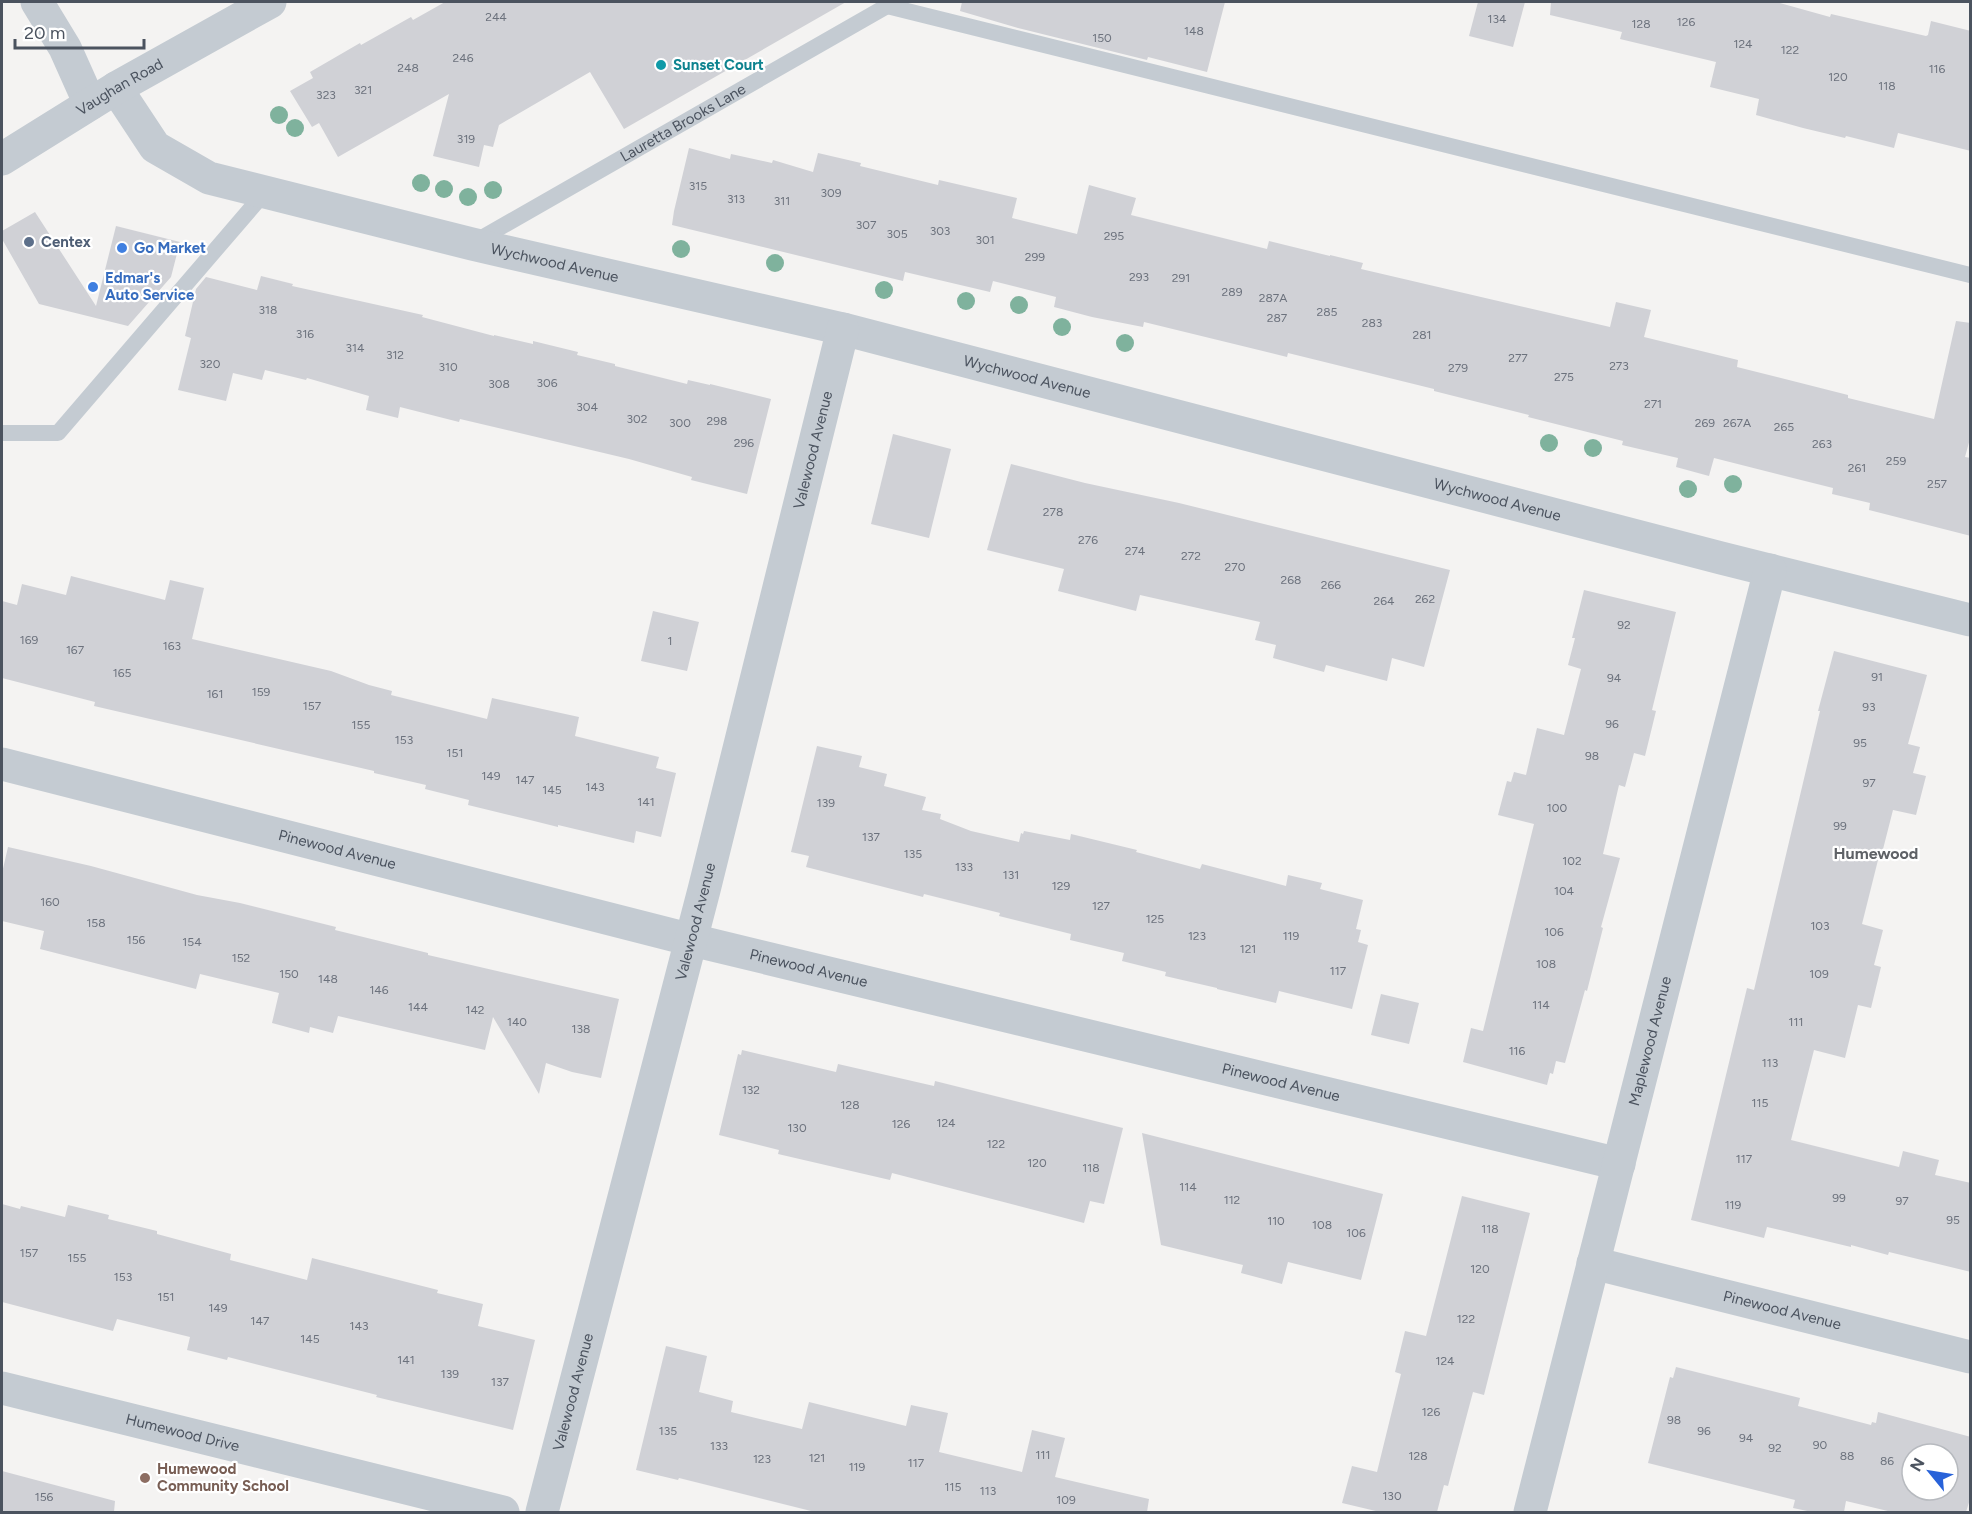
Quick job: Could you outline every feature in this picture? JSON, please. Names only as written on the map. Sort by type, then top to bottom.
[{"type":"street","name":"Wychwood Avenue","points":[[37,2],[65,48],[103,96],[155,147],[209,178],[472,244],[843,329],[1971,620]]},
{"type":"street","name":"Vaughan Road","points":[[2,159],[103,96],[270,2]]},
{"type":"street","name":"Valewood Avenue","points":[[542,1512],[692,939],[843,329]]},
{"type":"street","name":"Maplewood Avenue","points":[[1530,1512],[1770,570]]},
{"type":"street","name":"Pinewood Avenue","points":[[2,764],[692,939],[1618,1164]]},
{"type":"street","name":"Pinewood Avenue","points":[[1593,1263],[1971,1357]]},
{"type":"street","name":"Humewood Drive","points":[[2,1388],[503,1512]]},
{"type":"lane","name":"Lauretta Brooks Lane","points":[[472,244],[890,4]]},
{"type":"lane","points":[[890,4],[1971,275]]},
{"type":"lane","points":[[2,433],[58,433],[266,192]]},
{"type":"building","points":[[445,2],[846,2],[624,129],[590,72],[499,125],[493,147],[484,145],[479,167],[433,156],[449,94],[338,157],[319,123],[312,127],[290,91],[313,78],[310,72],[360,43],[361,45],[411,17],[413,20]]},
{"type":"building","points":[[962,2],[1225,2],[1207,72],[1148,57],[1147,60],[1018,28],[960,11]]},
{"type":"building","points":[[1478,2],[1525,2],[1513,47],[1469,36]]},
{"type":"building","points":[[1551,2],[1776,2],[1830,17],[1831,14],[1926,36],[1931,21],[1971,31],[1971,151],[1898,133],[1894,148],[1756,115],[1759,99],[1710,87],[1716,62],[1620,39],[1622,32],[1550,15]]},
{"type":"building","points":[[689,148],[730,159],[731,154],[772,163],[773,160],[813,172],[818,153],[938,185],[939,180],[1017,198],[1012,218],[1077,234],[1089,185],[1136,198],[1131,215],[1267,249],[1269,241],[1330,255],[1363,263],[1361,269],[1610,327],[1616,302],[1651,310],[1644,337],[1738,360],[1737,367],[1934,419],[1956,321],[1971,323],[1971,435],[1965,457],[1971,458],[1971,536],[1869,510],[1870,503],[1832,494],[1833,488],[1714,458],[1709,476],[1676,467],[1678,458],[1622,445],[1623,441],[1528,417],[1529,415],[1434,391],[1434,389],[1288,353],[1287,357],[1144,322],[1143,327],[1092,317],[1054,307],[1056,297],[993,281],[990,292],[905,272],[903,281],[672,225]]},
{"type":"building","points":[[35,212],[96,306],[116,226],[180,242],[171,277],[128,326],[39,304],[2,239],[2,231]]},
{"type":"building","points":[[261,276],[293,284],[292,286],[423,315],[422,317],[494,336],[533,344],[533,341],[578,352],[577,355],[687,384],[688,380],[771,399],[747,494],[691,480],[692,477],[629,459],[460,419],[459,422],[400,407],[398,418],[366,410],[369,396],[307,378],[306,380],[265,370],[262,380],[233,373],[226,401],[178,390],[191,338],[185,336],[196,289],[206,277],[257,290]]},
{"type":"building","points":[[893,434],[951,449],[929,538],[871,524]]},
{"type":"building","points":[[1011,464],[1450,570],[1424,667],[1392,658],[1387,681],[1326,665],[1324,672],[1273,658],[1276,645],[1255,640],[1260,622],[1140,595],[1136,611],[1058,591],[1064,569],[987,550]]},
{"type":"building","points":[[71,576],[165,600],[170,580],[204,588],[192,639],[331,671],[392,691],[391,695],[487,719],[492,698],[579,717],[575,736],[659,757],[656,768],[676,773],[661,837],[636,831],[634,843],[558,825],[558,827],[468,805],[469,800],[425,789],[426,785],[374,773],[374,771],[94,706],[95,702],[2,678],[2,601],[17,605],[22,584],[66,595]]},
{"type":"building","points":[[1584,590],[1676,612],[1652,710],[1656,711],[1645,756],[1634,753],[1625,787],[1619,785],[1603,854],[1620,858],[1601,927],[1603,928],[1587,991],[1585,990],[1565,1063],[1556,1061],[1547,1085],[1463,1062],[1471,1028],[1483,1031],[1534,824],[1498,815],[1507,781],[1511,782],[1514,772],[1526,775],[1537,728],[1564,735],[1581,669],[1568,665]]},
{"type":"building","points":[[653,611],[699,622],[687,671],[641,661]]},
{"type":"building","points":[[1834,651],[1927,675],[1908,744],[1920,747],[1913,773],[1926,776],[1916,815],[1893,810],[1862,924],[1883,930],[1874,965],[1881,967],[1871,1008],[1858,1005],[1845,1058],[1814,1050],[1791,1140],[1899,1167],[1903,1151],[1939,1160],[1935,1175],[1971,1183],[1971,1272],[1889,1252],[1888,1255],[1767,1227],[1764,1238],[1691,1220],[1747,988],[1754,990]]},
{"type":"building","points":[[817,746],[862,756],[859,767],[887,774],[884,786],[926,797],[922,810],[941,814],[940,819],[971,831],[1019,842],[1021,833],[1023,834],[1024,831],[1070,840],[1071,834],[1137,850],[1136,852],[1200,869],[1202,864],[1286,886],[1288,875],[1322,883],[1320,889],[1363,900],[1356,929],[1361,930],[1358,942],[1368,945],[1352,1009],[1279,991],[1276,1003],[1165,976],[1166,972],[1122,961],[1124,953],[1070,940],[1071,934],[999,916],[1000,913],[924,894],[923,897],[806,867],[809,856],[791,852]]},
{"type":"building","points":[[8,847],[91,866],[197,895],[240,903],[336,927],[335,930],[428,953],[428,955],[619,999],[601,1078],[572,1072],[546,1063],[539,1094],[493,1017],[485,1050],[338,1016],[333,1033],[310,1027],[309,1033],[272,1023],[279,993],[200,974],[196,989],[40,949],[44,931],[2,921],[2,873]]},
{"type":"building","points":[[1381,994],[1419,1003],[1409,1044],[1371,1035]]},
{"type":"building","points":[[742,1050],[836,1072],[838,1064],[934,1086],[935,1081],[1123,1128],[1104,1204],[1090,1201],[1084,1223],[892,1173],[890,1180],[778,1154],[779,1150],[719,1135],[738,1054],[741,1055]]},
{"type":"building","points":[[1142,1133],[1383,1194],[1361,1280],[1288,1262],[1282,1284],[1241,1273],[1243,1265],[1161,1245]]},
{"type":"building","points":[[1462,1196],[1530,1213],[1484,1395],[1473,1392],[1448,1486],[1444,1485],[1437,1512],[1380,1512],[1342,1503],[1352,1466],[1377,1472],[1401,1374],[1395,1372],[1405,1331],[1426,1336]]},
{"type":"building","points":[[2,1204],[20,1209],[21,1206],[65,1217],[68,1205],[109,1215],[108,1219],[157,1231],[157,1234],[231,1254],[230,1260],[307,1280],[312,1258],[438,1290],[437,1293],[483,1304],[478,1326],[535,1340],[513,1430],[376,1397],[377,1395],[228,1357],[227,1360],[187,1350],[190,1337],[117,1319],[113,1331],[2,1302]]},
{"type":"building","points":[[666,1346],[707,1356],[699,1392],[733,1401],[731,1412],[802,1429],[809,1402],[906,1426],[911,1405],[948,1413],[939,1452],[1022,1472],[1032,1430],[1065,1438],[1055,1477],[1149,1499],[1147,1512],[815,1512],[679,1478],[678,1480],[636,1470]]},
{"type":"building","points":[[1676,1367],[1800,1398],[1798,1406],[1871,1425],[1872,1422],[1876,1423],[1878,1412],[1971,1437],[1971,1496],[1966,1512],[1892,1512],[1846,1501],[1844,1512],[1812,1512],[1793,1508],[1795,1500],[1648,1463],[1670,1377],[1673,1378]]},
{"type":"building","points":[[2,1471],[115,1501],[114,1512],[2,1512]]},
{"type":"place","name":"Sunset Court","points":[[661,65]]},
{"type":"place","name":"Centex","points":[[29,242]]},
{"type":"place","name":"Go Market","points":[[122,248]]},
{"type":"place","name":"Edmar's Auto Service","points":[[93,287]]},
{"type":"place","name":"Humewood Community School","points":[[145,1478]]},
{"type":"district","name":"Humewood","points":[[1876,853]]}]
